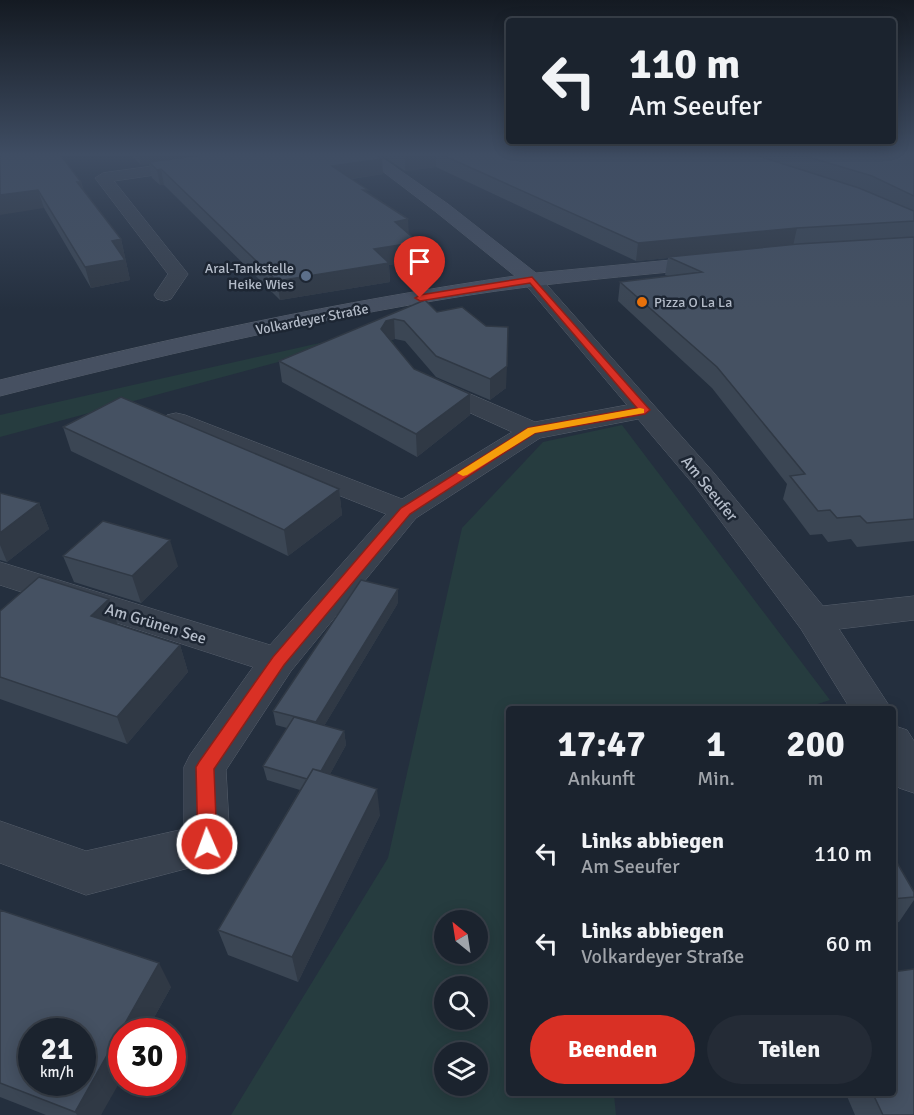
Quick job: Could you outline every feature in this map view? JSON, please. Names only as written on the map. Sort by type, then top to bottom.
[{"type":"main road","points":[[436,205],[532,280]]},
{"type":"main road","name":"Volkardeyer Straße","points":[[0,388],[191,343],[314,318],[532,280],[734,260]]},
{"type":"street","points":[[122,205],[177,274],[164,295]]},
{"type":"street","name":"Am Seeufer","points":[[532,280],[704,479],[814,620],[869,706]]},
{"type":"street","points":[[411,366],[426,384],[532,430]]},
{"type":"street","points":[[0,842],[86,873],[207,844],[205,767],[278,661],[405,511],[532,430],[645,410]]},
{"type":"street","points":[[176,421],[405,511]]},
{"type":"street","name":"Am Grünen See","points":[[0,573],[278,661]]},
{"type":"street","points":[[814,620],[914,608]]},
{"type":"street","points":[[896,748],[914,775]]},
{"type":"green space","points":[[382,329],[394,343],[338,346],[0,437],[0,415]]},
{"type":"green space","points":[[622,425],[830,700],[811,706],[506,706],[506,1096],[614,1096],[616,1115],[231,1115],[388,858],[462,528],[543,442]]},
{"type":"building","points":[[47,205],[95,205],[121,239],[112,241],[125,260],[85,267]]},
{"type":"building","points":[[198,205],[386,205],[408,219],[395,222],[418,242],[374,249],[389,263],[277,281]]},
{"type":"building","points":[[554,205],[900,205],[914,211],[914,221],[797,228],[638,243]]},
{"type":"building","points":[[914,237],[914,519],[867,523],[860,516],[837,518],[830,510],[818,511],[790,476],[805,474],[717,367],[620,282],[702,272],[668,257],[798,244]]},
{"type":"building","points":[[425,300],[437,312],[462,307],[486,326],[508,327],[507,366],[490,379],[436,356],[404,321],[394,319],[386,321],[381,329],[414,369],[470,394],[416,434],[279,361]]},
{"type":"building","points":[[121,397],[339,489],[284,530],[63,427]]},
{"type":"building","points":[[0,493],[39,503],[0,533]]},
{"type":"building","points":[[103,521],[170,540],[132,576],[63,556]]},
{"type":"building","points":[[39,577],[109,599],[91,616],[180,645],[117,717],[0,677],[0,611]]},
{"type":"building","points":[[361,580],[398,589],[316,722],[273,711]]},
{"type":"building","points":[[294,717],[344,731],[321,771],[313,769],[307,779],[263,766]]},
{"type":"building","points":[[313,769],[377,789],[292,957],[218,930]]},
{"type":"building","points":[[896,861],[914,892],[914,897],[896,899]]},
{"type":"building","points":[[0,910],[159,963],[128,1018],[108,1018],[108,1053],[96,1075],[96,1018],[18,1018],[18,1090],[0,1083]]},
{"type":"building","points":[[914,969],[914,1115],[883,1115],[874,1096],[896,1096],[896,971]]},
{"type":"building","points":[[34,1096],[84,1096],[75,1112]]},
{"type":"slow traffic","points":[[463,473],[532,430],[640,411]]},
{"type":"place","name":"Aral-Tankstelle Heike Wies","points":[[306,276]]},
{"type":"place","name":"Pizza O La La","points":[[642,302]]},
{"type":"route","points":[[207,844],[205,767],[278,661],[405,511],[532,430],[645,410],[532,280],[420,298]]}]
